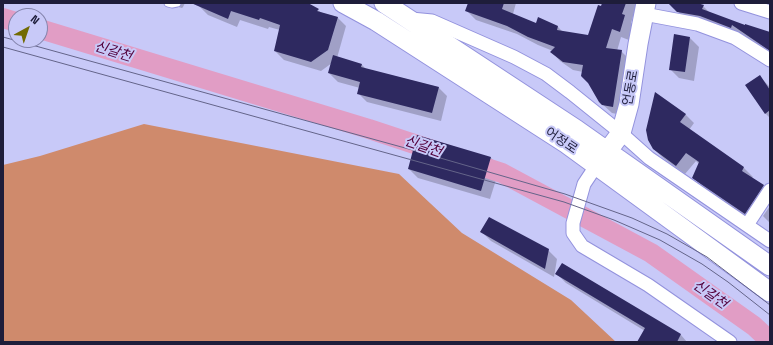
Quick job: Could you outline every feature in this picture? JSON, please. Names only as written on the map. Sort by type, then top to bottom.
[{"type":"main road","name":"어정로","points":[[344,3],[376,21],[567,144],[602,158],[770,266]]},
{"type":"main road","name":"어정로","points":[[384,3],[410,19],[602,158],[770,292]]},
{"type":"main road","name":"언동로","points":[[602,158],[621,133],[629,104],[645,8]]},
{"type":"street","points":[[741,3],[770,12]]},
{"type":"street","points":[[645,8],[697,24],[735,38],[770,60]]},
{"type":"street","points":[[410,19],[432,21],[514,57],[546,74],[621,133],[649,158],[770,241]]},
{"type":"street","points":[[602,158],[584,184],[573,224],[573,233],[582,246],[648,285],[730,342]]},
{"type":"street","points":[[747,225],[770,190]]},
{"type":"lane","points":[[168,3],[177,3]]},
{"type":"shaded area","points":[[144,124],[399,174],[462,233],[571,300],[616,342],[3,342],[3,165],[40,156]]},
{"type":"building","points":[[191,3],[308,3],[319,9],[317,11],[338,17],[328,50],[311,62],[274,51],[280,25],[260,18],[259,20],[231,11],[228,19]]},
{"type":"building","points":[[468,3],[504,3],[502,9],[536,23],[538,17],[558,26],[557,30],[588,35],[598,5],[601,6],[602,3],[626,3],[622,14],[625,15],[620,32],[612,29],[606,48],[622,50],[613,107],[602,105],[599,102],[588,83],[581,76],[583,65],[563,62],[550,52],[555,47],[528,37],[507,26],[465,11]]},
{"type":"building","points":[[668,3],[697,3],[704,5],[702,9],[745,25],[770,32],[770,51],[732,25],[731,28],[700,16],[677,12]]},
{"type":"building","points":[[674,34],[690,37],[685,72],[669,70]]},
{"type":"building","points":[[333,55],[362,64],[361,67],[439,87],[432,113],[357,94],[360,82],[328,73]]},
{"type":"building","points":[[760,75],[770,90],[770,110],[765,114],[745,85]]},
{"type":"building","points":[[655,92],[686,114],[680,122],[744,167],[742,171],[764,185],[745,214],[692,178],[699,162],[686,153],[676,166],[653,149],[648,140],[646,130]]},
{"type":"building","points":[[417,135],[491,157],[481,191],[408,169]]},
{"type":"building","points":[[489,217],[549,249],[545,269],[480,232]]},
{"type":"building","points":[[562,263],[681,334],[677,342],[637,342],[645,328],[555,274]]},
{"type":"waterway","name":"신갈천","points":[[3,18],[8,20]]},
{"type":"waterway","name":"신갈천","points":[[48,31],[369,129],[502,173],[651,253],[754,326],[770,341]]},
{"type":"tram line","points":[[3,37],[416,151],[565,194],[632,218],[667,234],[707,257],[770,305]]},
{"type":"tram line","points":[[3,47],[564,202],[614,220],[660,240],[702,264],[770,315]]}]
